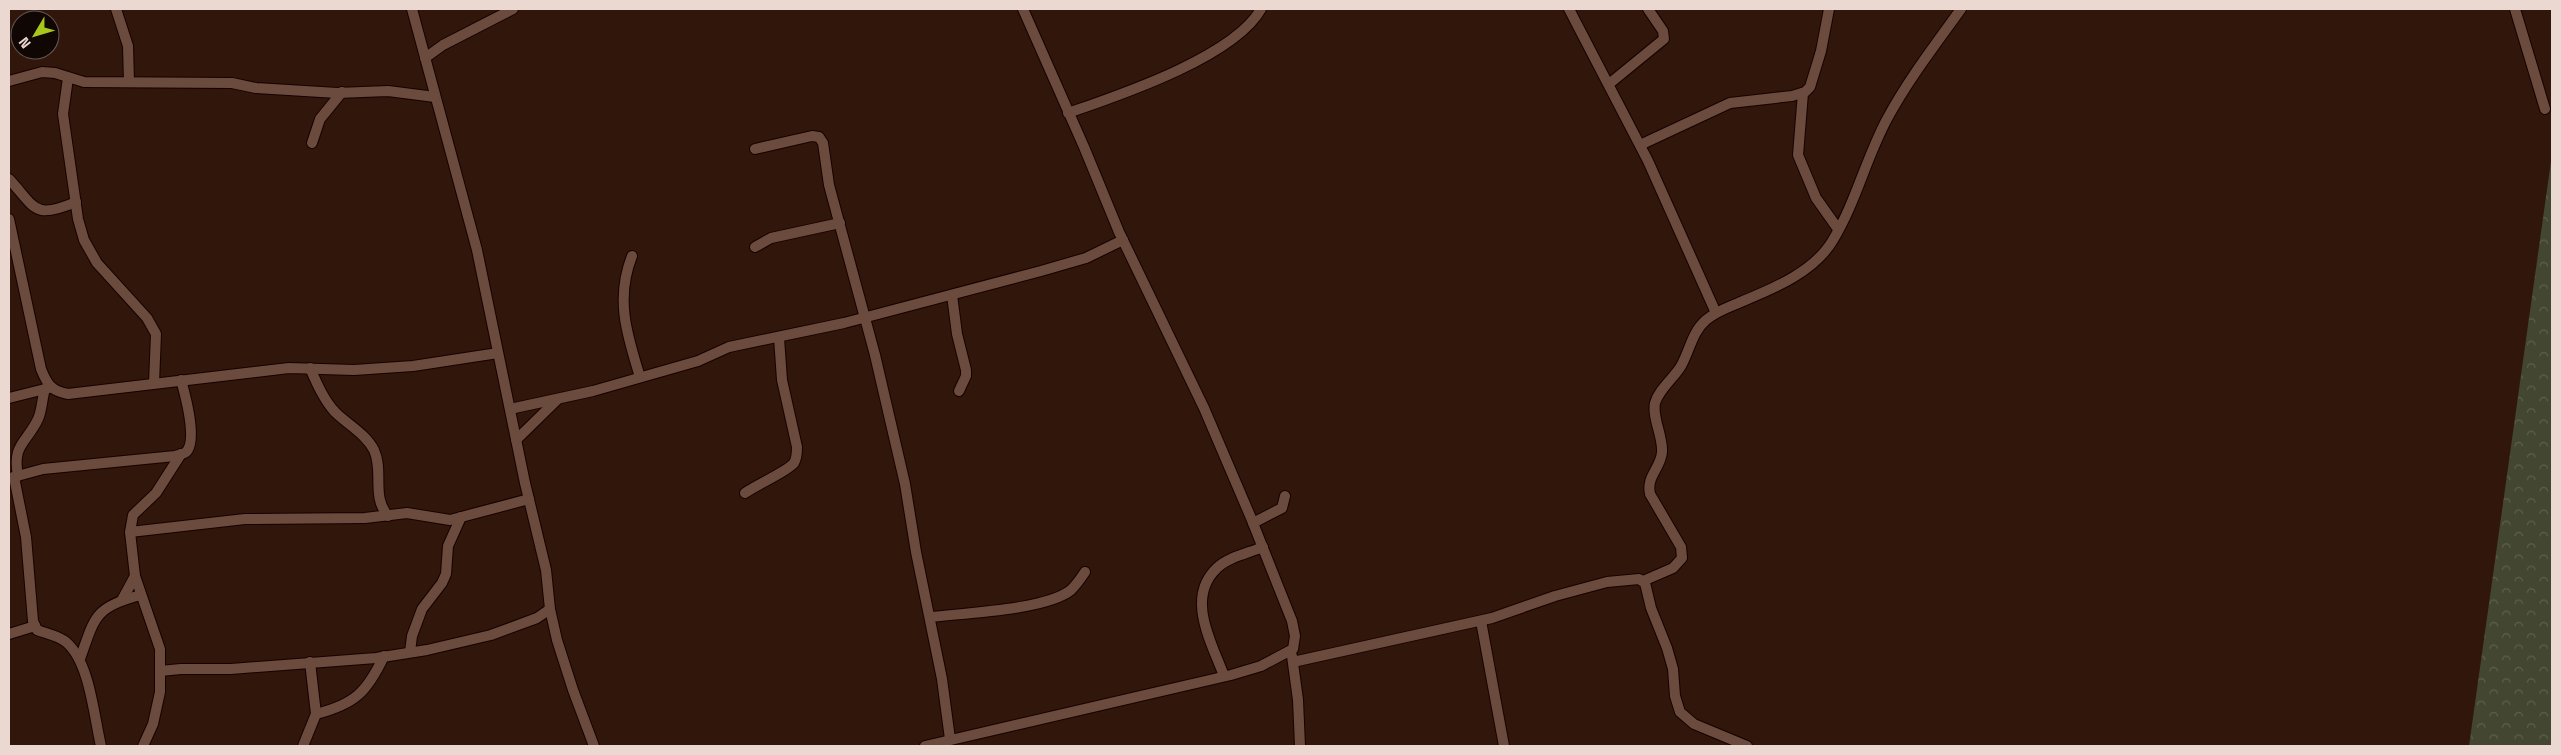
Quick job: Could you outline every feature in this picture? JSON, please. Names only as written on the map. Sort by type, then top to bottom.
[{"type":"street","points":[[116,9],[128,46],[129,82]]},
{"type":"street","points":[[412,9],[435,97],[450,143],[463,201],[477,250],[516,440],[546,570],[550,609],[573,690],[594,746]]},
{"type":"street","points":[[425,58],[444,45],[514,9]]},
{"type":"street","points":[[1022,9],[1123,240],[1199,399],[1253,523],[1292,622],[1294,636],[1291,650],[1298,700],[1300,746]]},
{"type":"street","points":[[1068,113],[1152,81],[1213,51],[1238,36],[1254,21],[1261,9]]},
{"type":"street","points":[[1569,9],[1640,145],[1716,312]]},
{"type":"street","points":[[1609,84],[1664,39],[1663,31],[1648,9]]},
{"type":"street","points":[[1640,145],[1730,104],[1803,93],[1810,87],[1821,51],[1829,9]]},
{"type":"street","points":[[1293,662],[1481,621],[1555,596],[1607,582],[1628,579],[1642,581],[1673,568],[1682,558],[1681,547],[1650,494],[1648,487],[1650,478],[1662,454],[1662,440],[1655,403],[1682,365],[1693,337],[1705,321],[1716,312],[1790,279],[1814,261],[1832,241],[1886,120],[1907,85],[1961,9]]},
{"type":"street","points":[[2515,9],[2545,108]]},
{"type":"street","points":[[9,82],[42,72],[55,73],[84,82],[232,83],[256,88],[415,93],[435,97]]},
{"type":"street","points":[[68,78],[63,114],[76,202],[84,240],[97,263],[148,318],[156,334],[154,383]]},
{"type":"street","points":[[415,93],[431,82]]},
{"type":"street","points":[[312,143],[320,118],[342,92]]},
{"type":"street","points":[[1803,93],[1798,154],[1816,198],[1838,229]]},
{"type":"street","points":[[755,149],[804,138],[820,137],[823,143],[829,185],[892,421],[916,552],[931,617],[950,740]]},
{"type":"street","points":[[9,179],[31,205],[41,211],[52,212],[76,202]]},
{"type":"street","points":[[9,218],[41,369],[47,388],[38,419],[20,444],[16,455],[14,477],[26,537],[30,599],[37,630],[57,636],[80,659],[101,746]]},
{"type":"street","points":[[755,247],[778,236],[840,223]]},
{"type":"street","points":[[510,409],[558,399],[640,377],[710,357],[729,347],[779,338],[865,318],[952,295],[1086,258],[1123,240]]},
{"type":"street","points":[[632,256],[626,271],[623,317],[640,377]]},
{"type":"street","points":[[952,295],[957,334],[966,370],[966,376],[959,391]]},
{"type":"street","points":[[745,493],[763,480],[787,469],[796,458],[797,447],[782,380],[779,338]]},
{"type":"street","points":[[9,398],[47,388],[68,394],[288,368],[354,370],[413,366],[498,353]]},
{"type":"street","points":[[310,368],[322,394],[334,411],[366,440],[373,449],[378,464],[378,497],[381,507],[388,516]]},
{"type":"street","points":[[14,477],[43,469],[186,452],[191,443],[181,380]]},
{"type":"street","points":[[516,440],[558,399]]},
{"type":"street","points":[[143,746],[153,724],[160,692],[160,649],[135,576],[130,532],[133,515],[156,492],[181,454]]},
{"type":"street","points":[[1253,523],[1282,508],[1285,496]]},
{"type":"street","points":[[130,532],[244,519],[365,518],[421,514],[450,520],[529,499]]},
{"type":"street","points":[[410,652],[412,636],[422,609],[442,583],[446,574],[448,546],[461,517]]},
{"type":"street","points":[[1224,676],[1204,623],[1201,610],[1202,595],[1208,579],[1218,567],[1263,547]]},
{"type":"street","points":[[931,617],[1003,610],[1045,601],[1070,590],[1085,572]]},
{"type":"street","points":[[122,600],[135,576]]},
{"type":"street","points":[[1642,581],[1667,648],[1673,669],[1675,696],[1680,712],[1694,724],[1746,746]]},
{"type":"street","points":[[80,659],[98,613],[122,600],[140,595]]},
{"type":"street","points":[[160,671],[231,669],[384,656],[410,652],[491,634],[537,618],[550,609]]},
{"type":"street","points":[[1481,621],[1504,746]]},
{"type":"street","points":[[9,634],[35,626]]},
{"type":"street","points":[[925,746],[936,745],[1056,714],[1086,710],[1224,676],[1261,666],[1291,650]]},
{"type":"street","points":[[316,714],[338,708],[354,700],[376,674],[384,656]]},
{"type":"street","points":[[303,746],[316,714],[310,662]]},
{"type":"green space","points":[[2552,154],[2552,746],[2469,746]]}]
